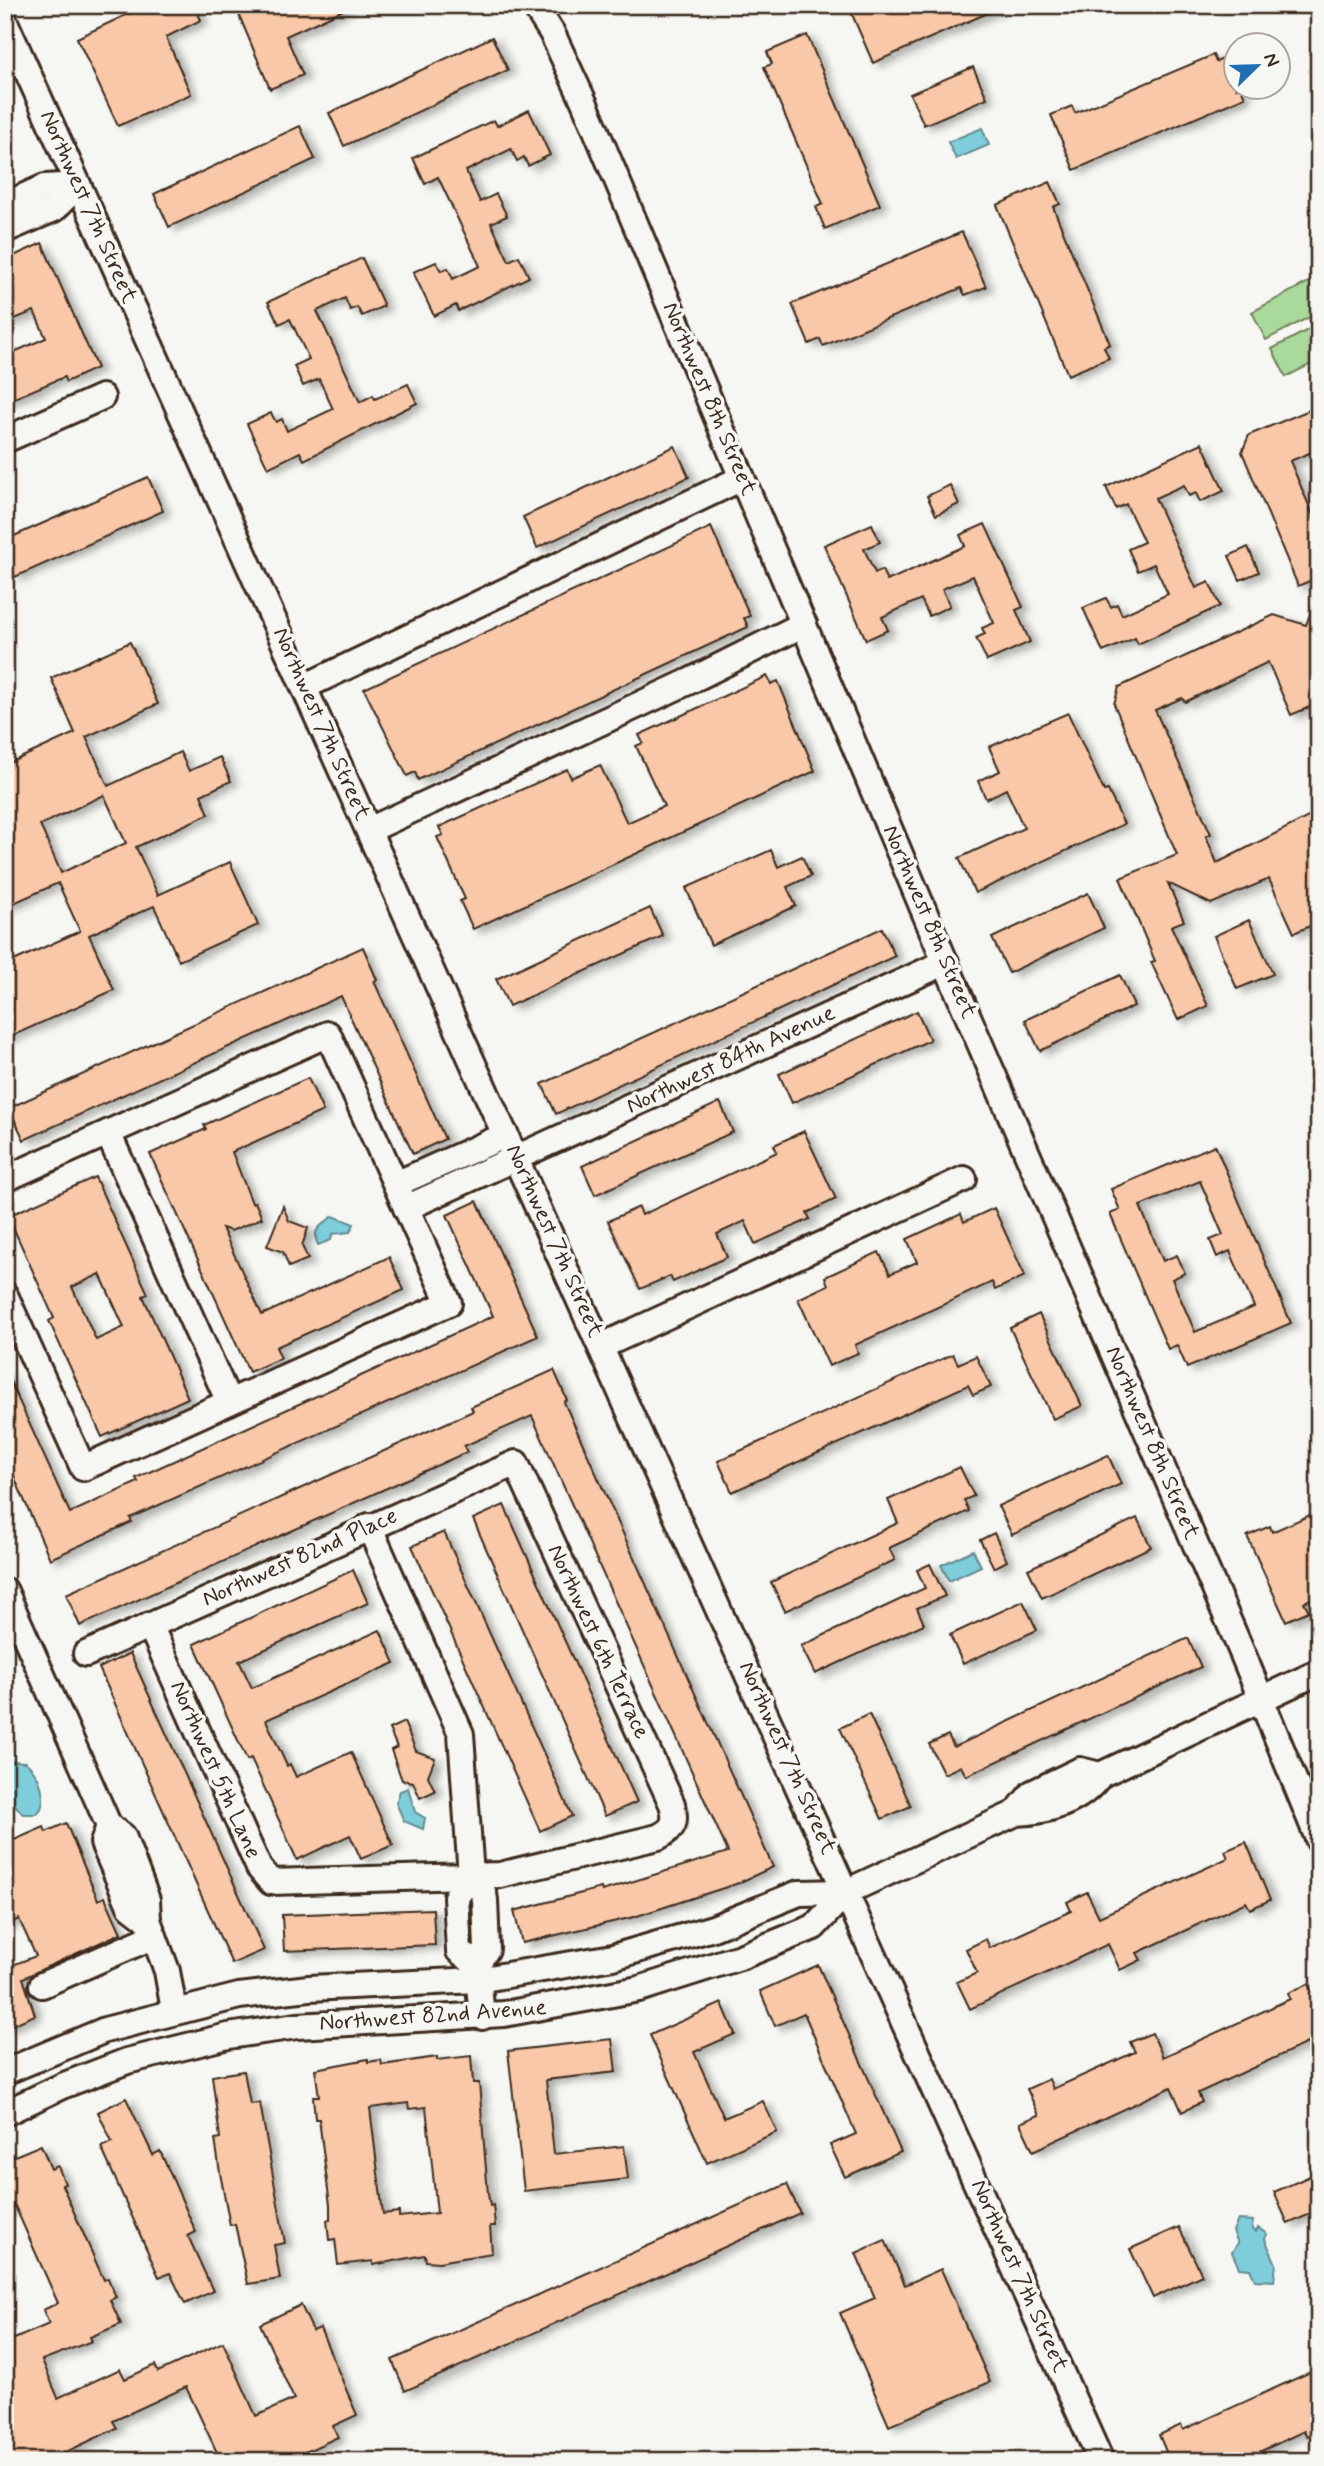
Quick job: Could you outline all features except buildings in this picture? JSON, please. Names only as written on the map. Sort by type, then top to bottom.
[{"type":"street","name":"Northwest 8th Street","points":[[534,5],[552,33],[585,104],[1319,1841]]},
{"type":"street","name":"Northwest 7th Street","points":[[5,22],[1101,2461]]},
{"type":"street","points":[[5,205],[45,187],[78,184]]},
{"type":"street","points":[[5,230],[54,209],[78,184]]},
{"type":"street","points":[[5,440],[102,397]]},
{"type":"street","points":[[304,687],[742,478]]},
{"type":"street","points":[[369,830],[690,681],[804,624]]},
{"type":"street","name":"Northwest 84th Avenue","points":[[407,1208],[946,962]]},
{"type":"street","points":[[5,1179],[328,1034],[449,1303],[83,1468],[5,1295]]},
{"type":"street","points":[[108,1133],[229,1402]]},
{"type":"street","points":[[396,1184],[506,1135]]},
{"type":"street","points":[[602,1346],[964,1180]]},
{"type":"street","name":"Northwest 82nd Place","points":[[86,1654],[516,1463]]},
{"type":"street","name":"Northwest 6th Terrace","points":[[471,1877],[500,1875],[658,1837],[675,1823],[666,1791],[516,1463]]},
{"type":"street","points":[[369,1526],[461,1734],[471,1877],[484,1894],[487,1949],[477,1973],[482,2017]]},
{"type":"street","points":[[5,1591],[109,1826],[123,1836],[147,1900],[151,1928],[167,1971],[174,2010]]},
{"type":"street","name":"Northwest 5th Lane","points":[[150,1625],[259,1868],[271,1882],[471,1877]]},
{"type":"street","name":"Northwest 82nd Avenue","points":[[5,2113],[62,2086],[127,2061],[228,2036],[297,2026],[482,2017],[583,2002],[704,1970],[814,1927],[846,1892],[1016,1813],[1043,1812],[1089,1790],[1100,1775],[1319,1672]]},
{"type":"street","name":"Northwest 82nd Avenue","points":[[5,2072],[72,2042],[174,2010],[277,1991],[477,1973],[559,1969],[648,1948],[713,1928],[799,1893],[846,1892]]},
{"type":"street","points":[[42,1985],[151,1928]]},
{"type":"green space","points":[[1312,280],[1319,293],[1319,312],[1266,340],[1252,312]]},
{"type":"green space","points":[[1319,324],[1319,360],[1286,377],[1272,349]]},
{"type":"water","points":[[982,128],[989,145],[956,159],[948,142]]},
{"type":"water","points":[[333,1216],[354,1224],[350,1232],[332,1234],[331,1240],[318,1245],[317,1231]]},
{"type":"water","points":[[973,1550],[981,1566],[949,1581],[941,1565]]},
{"type":"water","points":[[11,1761],[25,1762],[38,1779],[43,1802],[37,1814],[23,1814],[12,1798],[7,1785],[5,1765]]},
{"type":"water","points":[[408,1788],[415,1812],[425,1818],[423,1829],[404,1821],[396,1803],[400,1791]]},
{"type":"water","points":[[1238,2220],[1253,2221],[1252,2230],[1256,2232],[1258,2228],[1267,2234],[1265,2239],[1276,2264],[1274,2281],[1255,2280],[1250,2269],[1239,2268],[1232,2252],[1238,2243],[1233,2231]]}]
